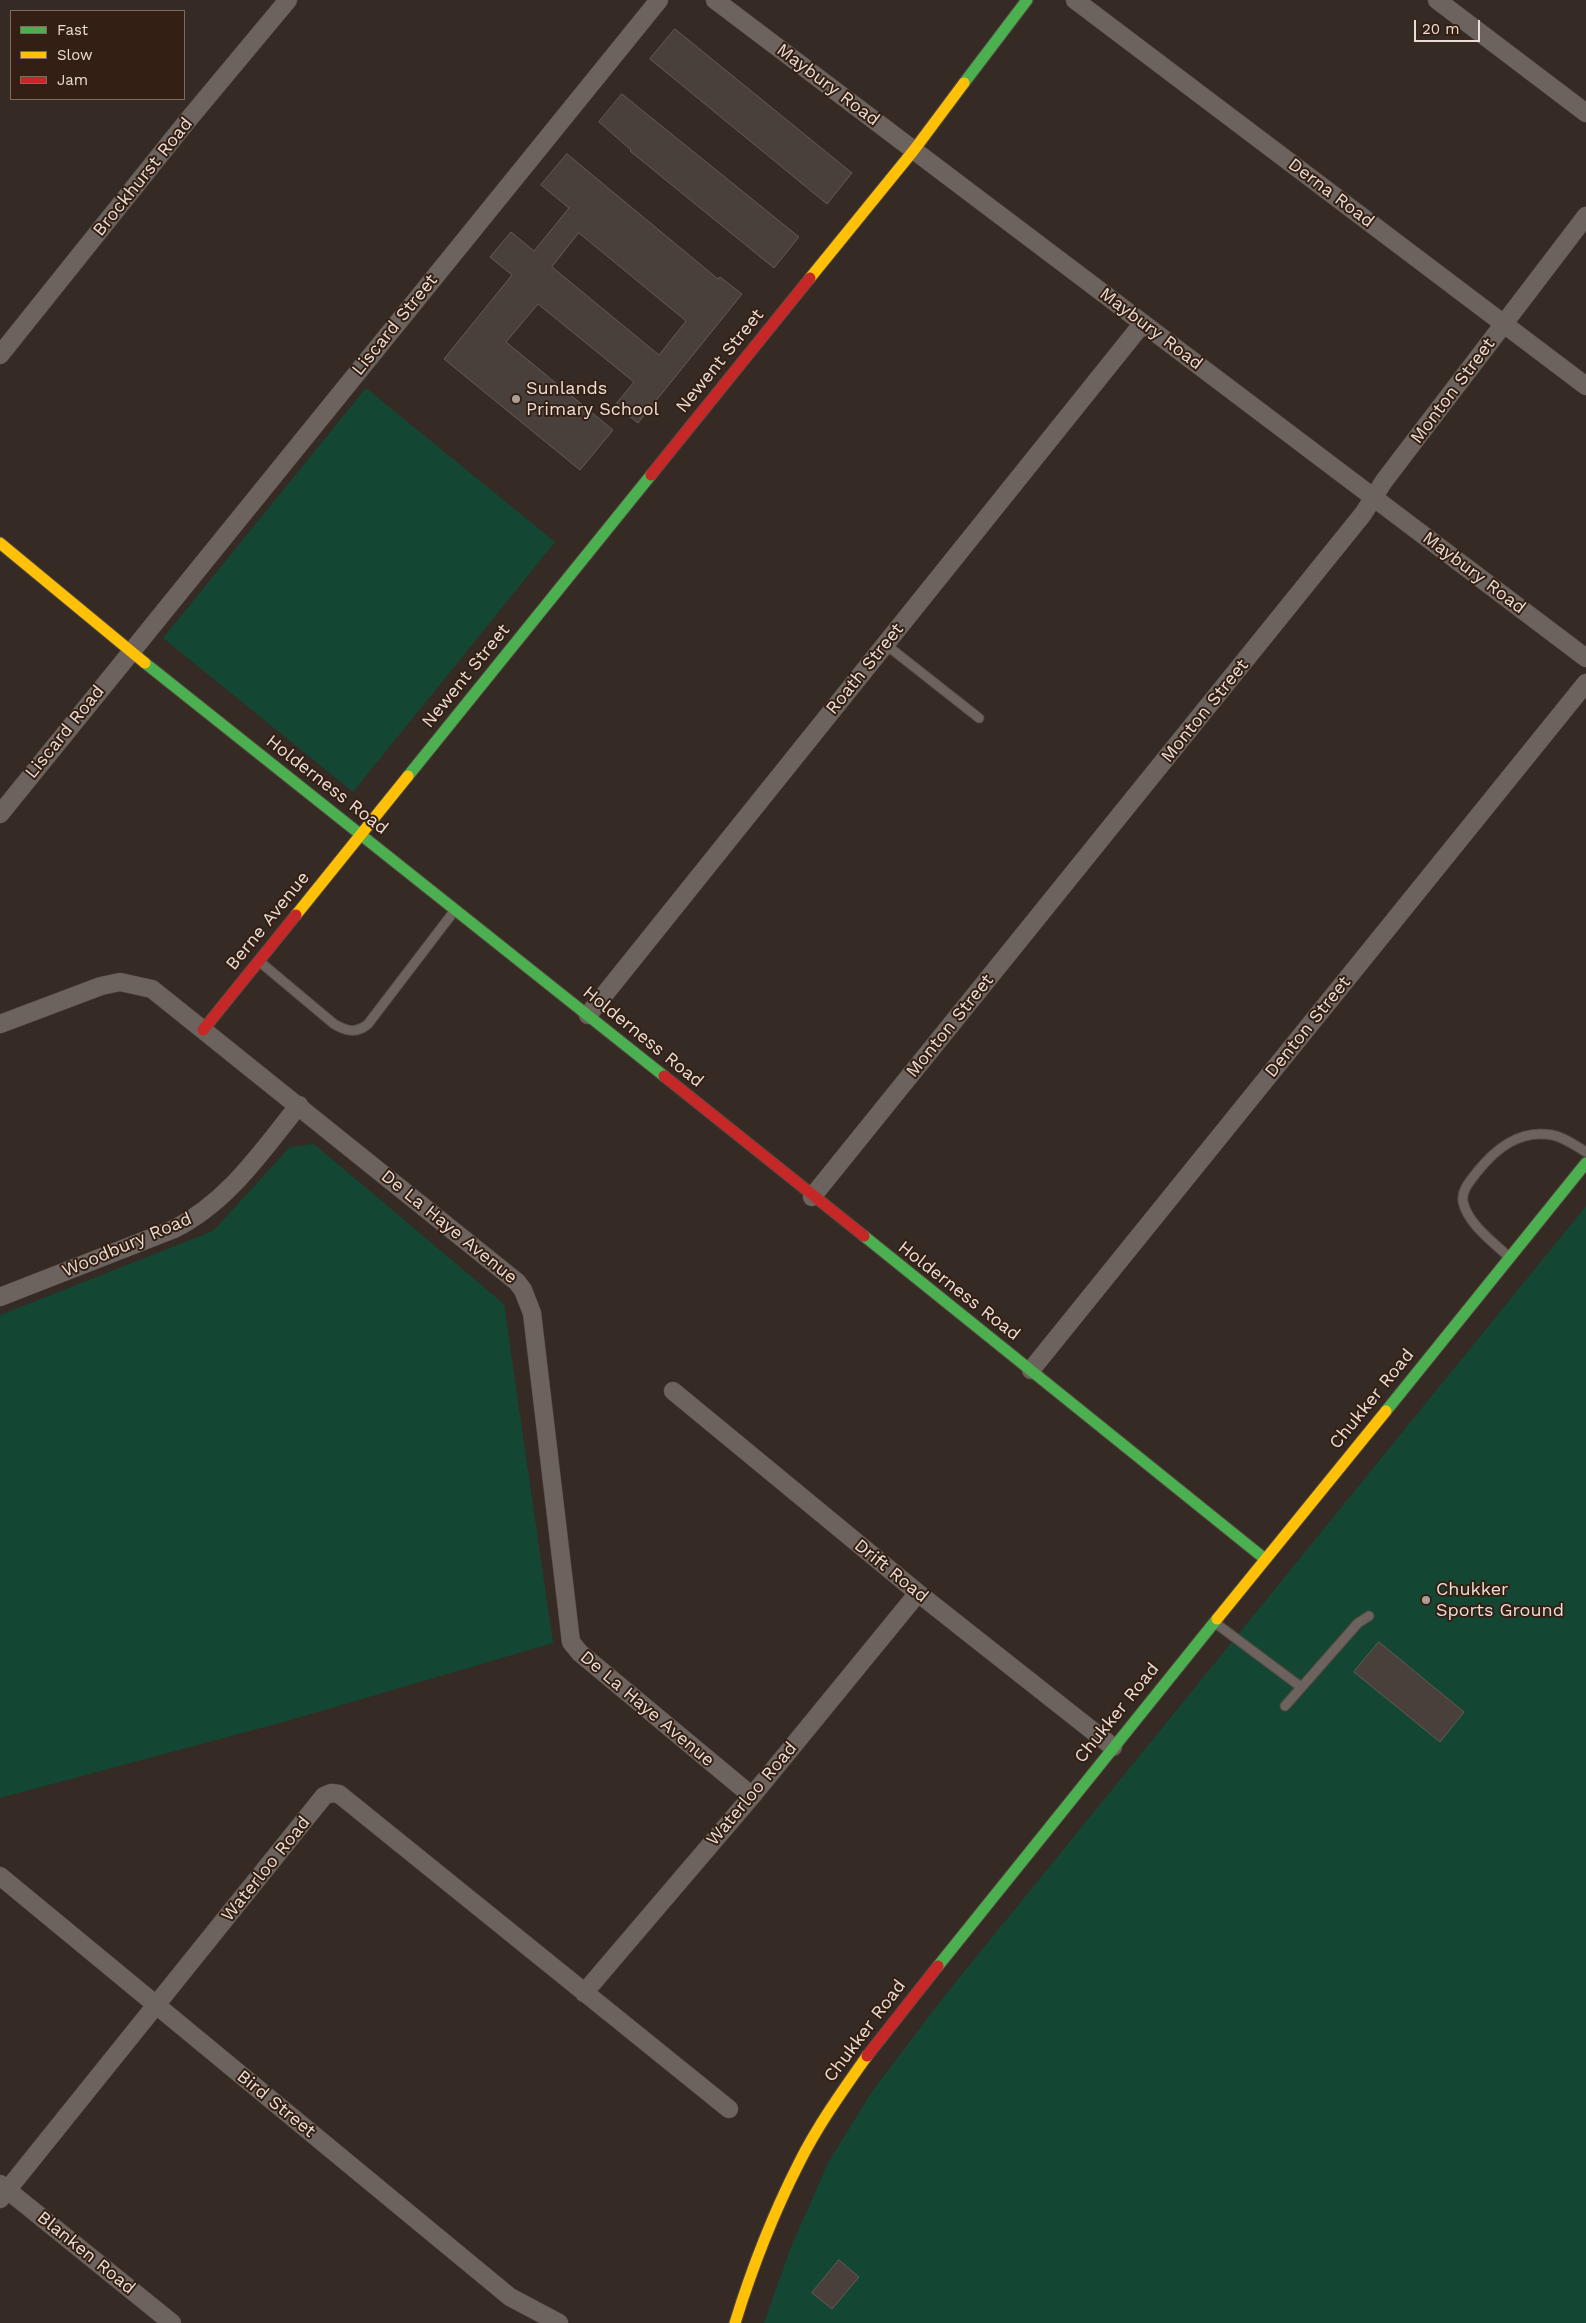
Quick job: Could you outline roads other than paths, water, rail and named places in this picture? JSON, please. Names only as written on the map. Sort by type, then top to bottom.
[{"type":"street","name":"Brockhurst Road","points":[[0,355],[188,120],[288,0]]},
{"type":"street","name":"Liscard Street","points":[[130,651],[659,0]]},
{"type":"street","name":"Maybury Road","points":[[715,0],[1586,658]]},
{"type":"street","name":"Newent Street","points":[[360,834],[914,150],[1027,0]]},
{"type":"street","name":"Derna Road","points":[[1075,0],[1586,386]]},
{"type":"street","points":[[1437,0],[1586,113]]},
{"type":"street","name":"Monton Street","points":[[812,1197],[1363,514],[1384,481],[1586,216]]},
{"type":"street","name":"Roath Street","points":[[588,1015],[1143,323]]},
{"type":"street","name":"Holderness Road","points":[[0,543],[130,651],[456,909],[812,1197],[1031,1370],[1265,1559]]},
{"type":"street","name":"Liscard Road","points":[[0,814],[130,651]]},
{"type":"street","name":"Denton Street","points":[[1031,1370],[1586,683]]},
{"type":"street","name":"Berne Avenue","points":[[203,1030],[360,834]]},
{"type":"street","name":"De La Haye Avenue","points":[[0,1024],[74,994],[120,982],[152,989],[299,1105],[517,1282],[523,1290],[532,1313],[571,1642],[580,1654],[752,1796]]},
{"type":"street","name":"Woodbury Road","points":[[0,1297],[174,1230],[191,1221],[219,1200],[299,1105]]},
{"type":"street","name":"Chukker Road","points":[[735,2323],[751,2270],[778,2208],[799,2162],[831,2107],[915,1994],[1113,1746],[1586,1162]]},
{"type":"street","name":"Drift Road","points":[[673,1391],[918,1593],[1113,1746]]},
{"type":"street","name":"Waterloo Road","points":[[584,1993],[752,1796],[918,1593]]},
{"type":"street","name":"Waterloo Road","points":[[2,2191],[156,2006],[324,1796],[331,1793],[339,1794],[729,2109]]},
{"type":"street","name":"Bird Street","points":[[0,1876],[510,2297],[558,2323]]},
{"type":"street","name":"Blanken Road","points":[[2,2191],[172,2323]]},
{"type":"lane","points":[[885,644],[979,718]]},
{"type":"lane","points":[[258,961],[334,1024],[343,1029],[355,1031],[368,1024],[456,909]]},
{"type":"lane","points":[[1509,1257],[1478,1226],[1465,1207],[1462,1198],[1470,1181],[1488,1158],[1505,1144],[1525,1136],[1552,1135],[1586,1152]]},
{"type":"lane","points":[[1285,1706],[1358,1623],[1369,1616]]},
{"type":"lane","points":[[1214,1621],[1301,1687]]},
{"type":"place","name":"Sunlands Primary School","points":[[516,399]]},
{"type":"place","name":"Chukker Sports Ground","points":[[1426,1600]]}]
